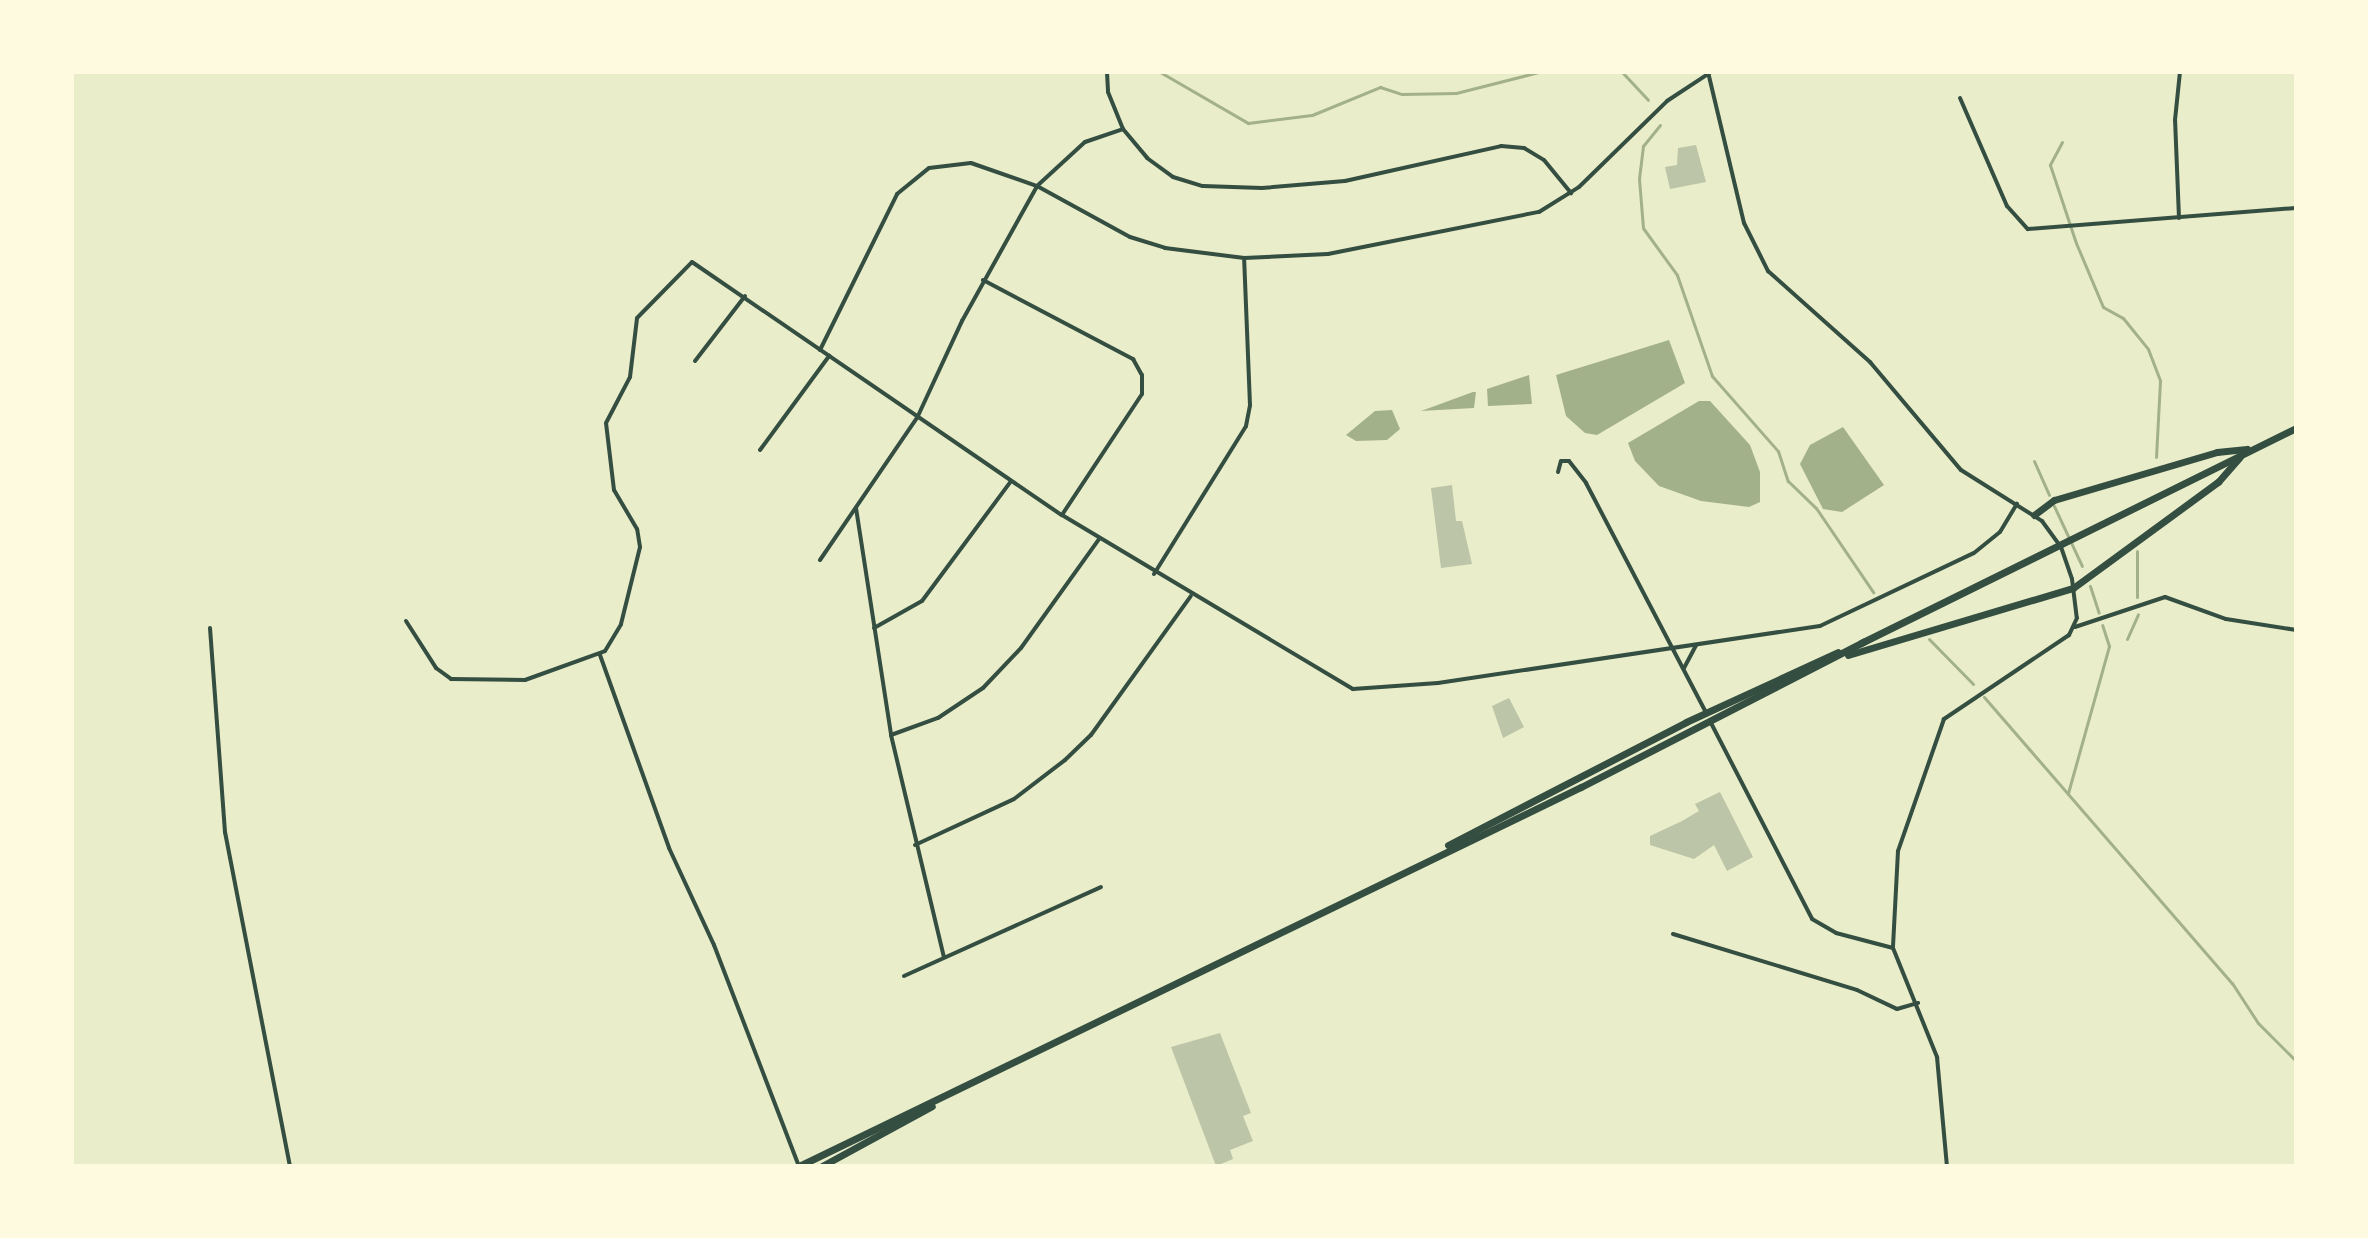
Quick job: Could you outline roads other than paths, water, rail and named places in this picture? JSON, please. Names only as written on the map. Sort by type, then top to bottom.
[{"type":"main road","points":[[799,1166],[1422,860],[1706,713],[1865,641],[2296,428]]},
{"type":"main road","points":[[2034,515],[2054,500],[2217,452],[2248,451]]},
{"type":"main road","points":[[1829,662],[2073,588],[2218,482],[2248,451]]},
{"type":"main road","points":[[1422,860],[1711,723],[1865,641]]},
{"type":"main road","points":[[822,1166],[965,1087]]},
{"type":"street","points":[[1107,72],[1108,92],[1123,129],[1147,158],[1173,177],[1203,186],[1262,188],[1345,181],[1501,146],[1524,148],[1544,160],[1571,193]]},
{"type":"street","points":[[820,351],[897,194],[910,180],[929,168],[971,163],[1037,186],[1147,243],[1244,258],[1328,254],[1523,218],[1571,193],[1660,108],[1709,72],[1744,223],[1768,271],[1865,357],[1956,465],[2034,515],[2051,530],[2073,588],[2075,627]]},
{"type":"street","points":[[2179,218],[2175,120],[2180,72]]},
{"type":"street","points":[[1960,98],[2015,220],[2028,229],[2296,208]]},
{"type":"street","points":[[820,560],[917,418],[983,280],[1037,186],[1085,142],[1123,129]]},
{"type":"street","points":[[1154,574],[1246,426],[1250,405],[1244,258]]},
{"type":"street","points":[[406,621],[436,668],[451,679],[525,680],[600,655],[616,634],[628,603],[640,547],[637,529],[614,490],[606,423],[630,377],[637,318],[692,262],[917,418],[1154,574],[1330,680],[1369,691],[1696,645],[1839,619],[1990,543],[2017,504]]},
{"type":"street","points":[[983,280],[1133,359],[1142,375],[1142,394],[1062,515]]},
{"type":"street","points":[[695,361],[745,296]]},
{"type":"street","points":[[760,450],[829,356]]},
{"type":"street","points":[[1558,472],[1561,461],[1569,461],[1586,483],[1706,713]]},
{"type":"street","points":[[873,628],[922,601],[1011,481]]},
{"type":"street","points":[[856,508],[891,735],[944,957]]},
{"type":"street","points":[[891,735],[938,718],[983,688],[1021,648],[1099,539]]},
{"type":"street","points":[[915,845],[985,815],[1065,760],[1091,735],[1191,596]]},
{"type":"street","points":[[1947,1166],[1941,1076],[1918,1003],[1893,948],[1898,851],[1941,725],[1955,708],[2061,643],[2075,627],[2165,597],[2226,619],[2296,630]]},
{"type":"street","points":[[210,628],[225,832],[290,1166]]},
{"type":"street","points":[[1684,671],[1696,645]]},
{"type":"street","points":[[600,655],[669,848],[714,945],[799,1166]]},
{"type":"street","points":[[1711,723],[1812,919],[1836,933],[1893,948]]},
{"type":"street","points":[[904,976],[1101,887]]},
{"type":"street","points":[[1673,934],[1857,990],[1897,1009],[1918,1003]]},
{"type":"waterway","points":[[1160,72],[1248,123],[1312,115],[1380,87],[1402,94],[1456,93],[1539,72]]},
{"type":"waterway","points":[[1622,72],[1648,100]]},
{"type":"waterway","points":[[1660,125],[1643,146],[1639,179],[1643,228],[1677,275],[1712,376],[1778,451],[1788,481],[1816,508],[1873,592]]},
{"type":"waterway","points":[[2062,142],[2050,165],[2076,243],[2103,307],[2123,318],[2148,349],[2160,381],[2156,457]]},
{"type":"waterway","points":[[2034,461],[2049,495]]},
{"type":"waterway","points":[[2054,506],[2082,566]]},
{"type":"waterway","points":[[2137,551],[2137,597]]},
{"type":"waterway","points":[[2090,586],[2099,613]]},
{"type":"waterway","points":[[2127,639],[2138,614]]},
{"type":"waterway","points":[[2068,793],[2109,646],[2102,625]]},
{"type":"waterway","points":[[1929,639],[1973,684]]},
{"type":"waterway","points":[[1984,697],[2232,983],[2258,1023],[2296,1061]]}]
